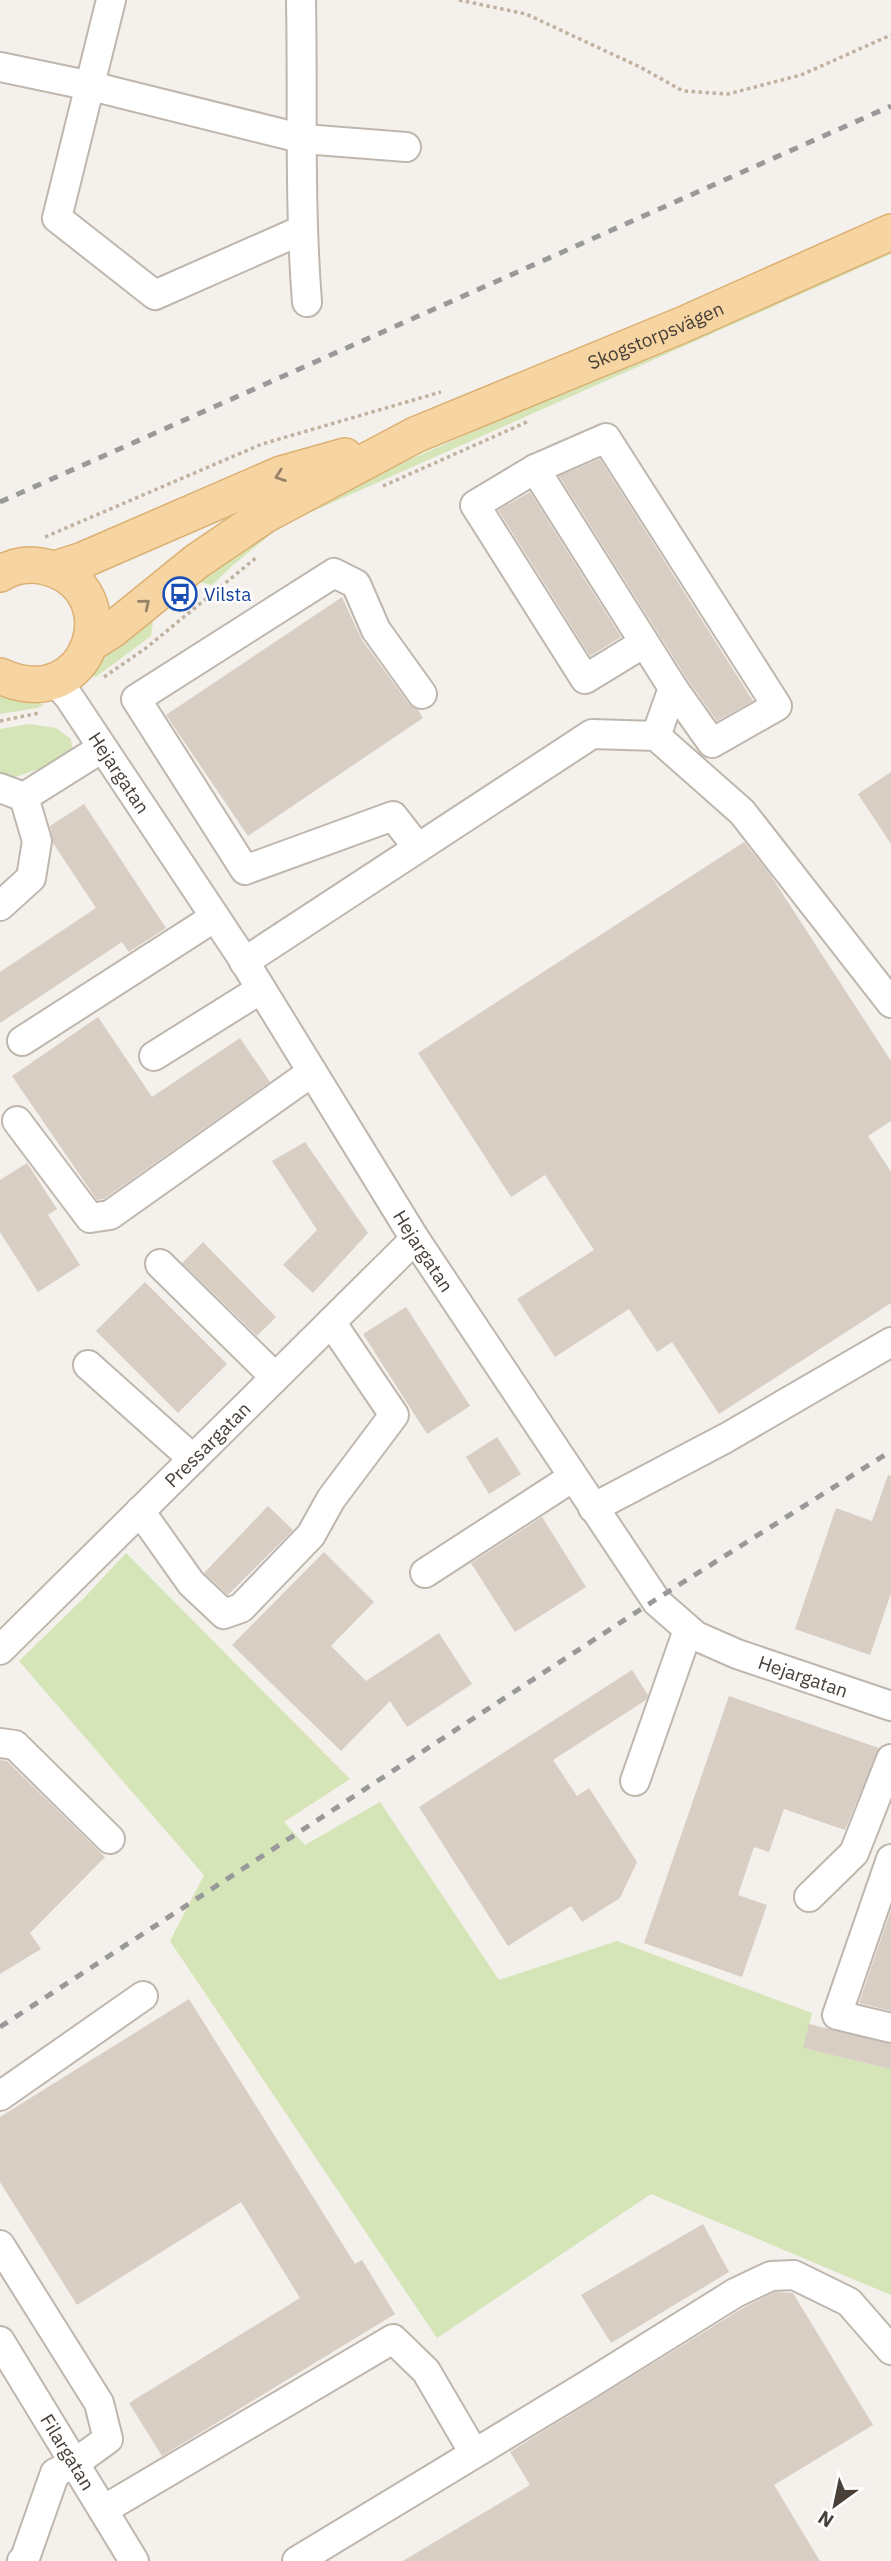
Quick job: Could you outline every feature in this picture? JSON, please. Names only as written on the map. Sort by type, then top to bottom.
[{"type":"main road","name":"Skogstorpsvägen","points":[[62,689],[90,644],[112,630],[197,561],[265,515],[415,435],[682,325],[891,232]]},
{"type":"main road","name":"Skogstorpsvägen","points":[[46,555],[83,560],[281,474],[415,435]]},
{"type":"main road","points":[[1,569],[29,565],[46,555],[86,598],[93,621],[90,644]]},
{"type":"main road","points":[[3,680],[62,689]]},
{"type":"street","points":[[111,0],[57,218],[155,295],[302,230]]},
{"type":"street","points":[[301,0],[304,139],[302,230],[307,302]]},
{"type":"street","points":[[0,67],[91,86],[304,139],[406,147]]},
{"type":"street","points":[[536,469],[644,643],[712,743],[777,706],[606,438],[536,469],[475,505],[584,679],[644,643]]},
{"type":"street","points":[[418,848],[393,816],[245,870],[136,699],[334,573],[356,584],[376,631],[422,694]]},
{"type":"street","points":[[656,736],[673,688]]},
{"type":"street","name":"Hejargatan","points":[[62,689],[244,962],[415,1239],[657,1602],[696,1636],[737,1654],[889,1700]]},
{"type":"street","points":[[244,962],[592,734],[656,736],[743,812],[891,1003]]},
{"type":"street","points":[[0,906],[32,878],[37,841],[12,792],[102,748]]},
{"type":"street","points":[[22,1041],[215,917]]},
{"type":"street","points":[[153,1056],[261,989]]},
{"type":"street","points":[[17,1121],[90,1218],[110,1215],[312,1072]]},
{"type":"street","name":"Pressargatan","points":[[0,1650],[415,1239]]},
{"type":"street","points":[[160,1264],[275,1377]]},
{"type":"street","points":[[140,1511],[191,1583],[224,1614],[241,1608],[311,1535],[331,1499],[394,1415],[331,1322]]},
{"type":"street","points":[[593,1508],[726,1438],[891,1342]]},
{"type":"street","points":[[88,1365],[193,1460]]},
{"type":"street","points":[[425,1573],[573,1477]]},
{"type":"street","points":[[635,1781],[688,1630]]},
{"type":"street","points":[[0,1743],[15,1745],[110,1839]]},
{"type":"street","points":[[809,1897],[854,1853],[891,1759]]},
{"type":"street","points":[[891,1859],[837,2015],[891,2028]]},
{"type":"street","points":[[0,2096],[143,1996]]},
{"type":"street","points":[[0,2245],[99,2403],[108,2439],[75,2463],[55,2473],[26,2558],[22,2561]]},
{"type":"street","points":[[297,2561],[735,2293],[771,2276],[794,2275],[849,2301],[891,2350]]},
{"type":"street","points":[[103,2510],[393,2339],[426,2371],[474,2453]]},
{"type":"street","name":"Filargatan","points":[[0,2341],[134,2561]]},
{"type":"path","points":[[459,0],[526,15],[640,67],[683,91],[728,94],[802,75],[891,36]]},
{"type":"path","points":[[46,555],[262,444],[450,389]]},
{"type":"path","points":[[377,489],[539,416]]},
{"type":"path","points":[[0,721],[43,712],[62,689],[131,660],[257,557]]},
{"type":"green space","points":[[891,245],[891,254],[283,525],[364,480]]},
{"type":"green space","points":[[282,525],[212,585],[198,582],[213,563]]},
{"type":"green space","points":[[148,616],[153,622],[151,636],[96,677],[92,676],[108,649]]},
{"type":"green space","points":[[0,695],[28,697],[44,705],[0,714]]},
{"type":"green space","points":[[29,724],[56,728],[71,739],[74,757],[9,779],[0,775],[0,729]]},
{"type":"green space","points":[[126,1553],[350,1779],[284,1822],[305,1845],[380,1802],[499,1980],[617,1941],[812,2013],[804,2048],[891,2069],[891,2295],[651,2194],[437,2338],[170,1941],[204,1875],[19,1661]]},
{"type":"building","points":[[600,459],[753,701],[717,721],[687,679],[559,476]]},
{"type":"building","points":[[530,492],[621,637],[590,656],[498,510]]},
{"type":"building","points":[[342,597],[362,640],[409,704],[418,710],[423,718],[248,836],[166,715]]},
{"type":"building","points":[[891,772],[891,844],[858,794]]},
{"type":"building","points":[[84,804],[166,928],[129,952],[122,942],[0,1023],[0,972],[96,908],[53,843],[50,826]]},
{"type":"building","points":[[744,842],[769,873],[891,1061],[891,1121],[868,1136],[891,1172],[891,1303],[719,1414],[672,1342],[657,1352],[629,1309],[555,1357],[517,1299],[594,1250],[545,1175],[511,1197],[418,1053]]},
{"type":"building","points":[[98,1017],[152,1097],[240,1038],[270,1082],[104,1199],[97,1200],[12,1076]]},
{"type":"building","points":[[305,1142],[368,1233],[313,1293],[283,1265],[317,1230],[272,1161]]},
{"type":"building","points":[[27,1163],[57,1209],[48,1215],[80,1265],[38,1292],[0,1232],[0,1180]]},
{"type":"building","points":[[203,1242],[276,1317],[257,1336],[182,1263]]},
{"type":"building","points":[[145,1282],[227,1364],[178,1413],[96,1331]]},
{"type":"building","points":[[406,1307],[470,1406],[427,1434],[363,1334]]},
{"type":"building","points":[[497,1437],[521,1474],[489,1494],[466,1457]]},
{"type":"building","points":[[888,1475],[891,1476],[891,1593],[870,1655],[795,1629],[836,1508],[872,1521]]},
{"type":"building","points":[[268,1506],[293,1530],[228,1595],[204,1573]]},
{"type":"building","points":[[542,1517],[586,1587],[515,1632],[471,1563]]},
{"type":"building","points":[[324,1552],[374,1602],[331,1646],[366,1681],[439,1633],[472,1684],[407,1727],[390,1701],[341,1751],[232,1645]]},
{"type":"building","points":[[632,1670],[648,1695],[646,1700],[553,1760],[577,1796],[589,1788],[637,1862],[620,1898],[582,1922],[571,1906],[508,1946],[419,1807]]},
{"type":"building","points":[[729,1696],[879,1748],[845,1830],[784,1809],[769,1852],[754,1847],[738,1895],[767,1905],[742,1977],[644,1943]]},
{"type":"building","points":[[0,1760],[7,1761],[105,1857],[30,1933],[41,1949],[0,1974]]},
{"type":"building","points":[[891,1910],[891,2011],[859,2003]]},
{"type":"building","points":[[189,1999],[355,2264],[362,2260],[395,2314],[162,2456],[129,2403],[300,2298],[241,2202],[77,2305],[0,2182],[0,2117]]},
{"type":"building","points":[[809,2024],[891,2044],[891,2069],[803,2048]]},
{"type":"building","points":[[703,2224],[729,2272],[611,2343],[581,2295]]},
{"type":"building","points":[[775,2292],[793,2293],[873,2425],[774,2485],[820,2561],[403,2561],[530,2485],[510,2452],[743,2308]]},
{"type":"railway","points":[[0,502],[891,106]]},
{"type":"railway","points":[[0,2027],[655,1600],[891,1451]]},
{"type":"place","name":"Vilsta","points":[[180,594]]}]
